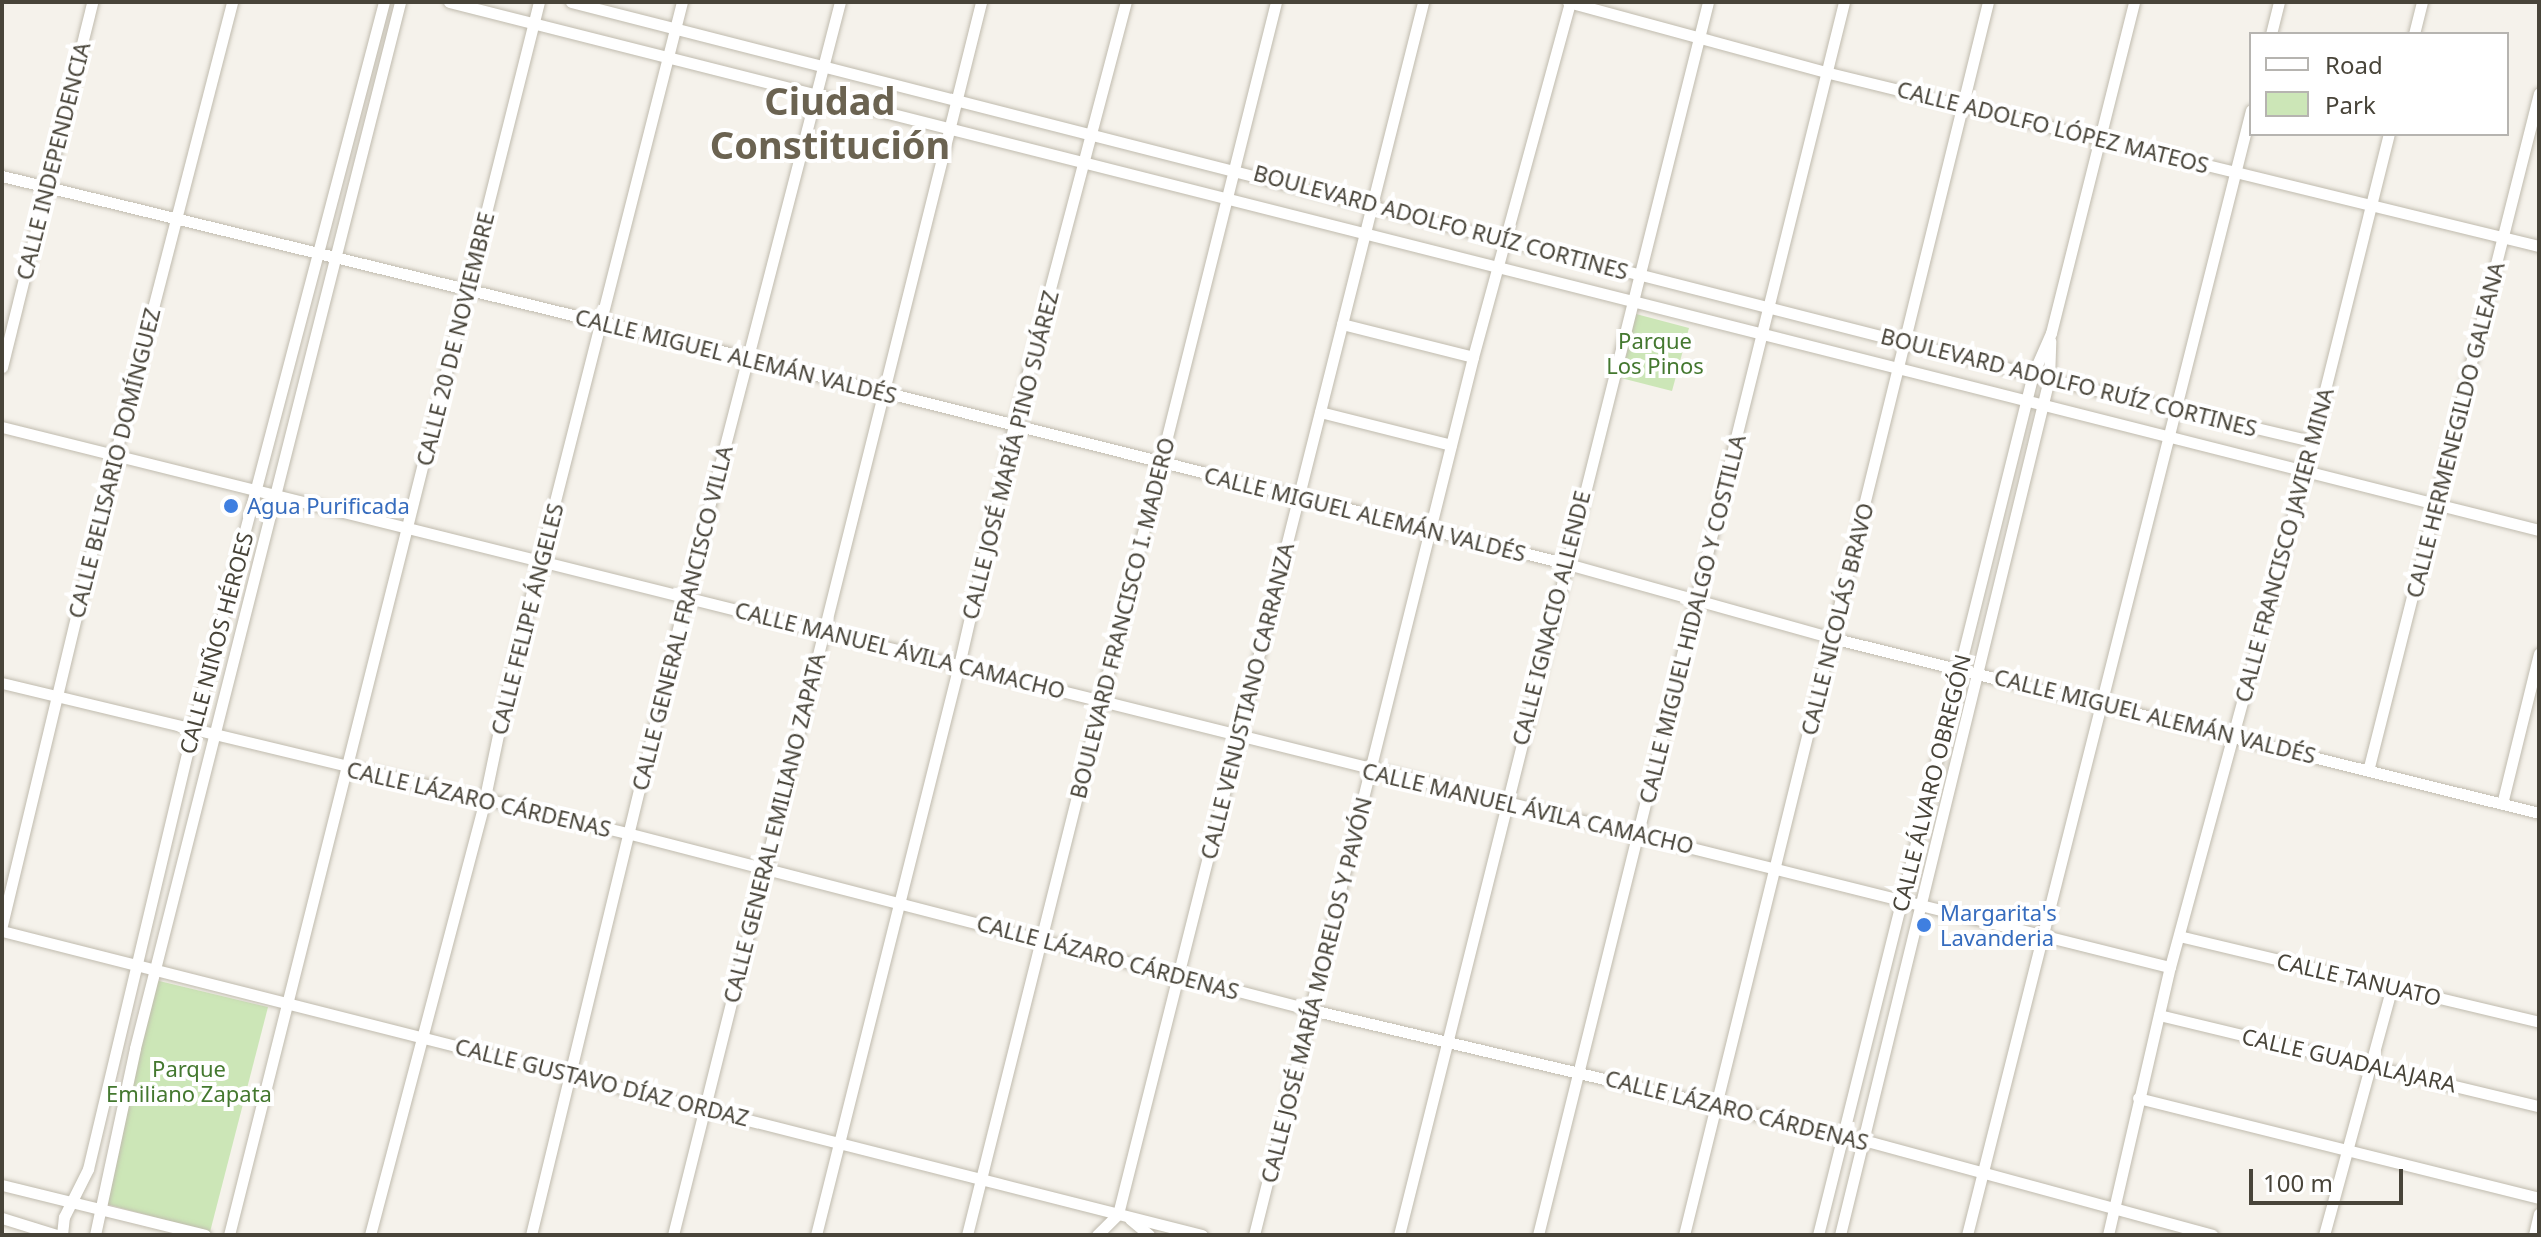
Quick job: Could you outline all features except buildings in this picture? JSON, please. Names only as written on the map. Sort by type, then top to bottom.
[{"type":"street","name":"CALLE INDEPENDENCIA","points":[[2,367],[92,2]]},
{"type":"street","name":"CALLE BELISARIO DOMÍNGUEZ","points":[[2,928],[115,455],[232,2]]},
{"type":"street","name":"CALLE NIÑOS HÉROES","points":[[59,1235],[64,1217],[76,1201],[193,728],[384,2]]},
{"type":"street","name":"CALLE NIÑOS HÉROES","points":[[95,1235],[97,1207],[400,2]]},
{"type":"street","name":"BOULEVARD ADOLFO RUÍZ CORTINES","points":[[449,2],[950,127],[2025,404],[2539,530]]},
{"type":"street","name":"CALLE 20 DE NOVIEMBRE","points":[[229,1235],[539,2]]},
{"type":"street","name":"BOULEVARD ADOLFO RUÍZ CORTINES","points":[[571,2],[824,69],[957,99],[1507,238],[2049,379],[2312,441]]},
{"type":"street","name":"CALLE FELIPE ÁNGELES","points":[[370,1235],[419,1038],[484,802],[540,561],[682,2]]},
{"type":"street","name":"CALLE GENERAL FRANCISCO VILLA","points":[[531,1235],[686,596],[840,2]]},
{"type":"street","name":"CALLE GENERAL EMILIANO ZAPATA","points":[[673,1235],[981,2]]},
{"type":"street","name":"CALLE JOSÉ MARÍA PINO SUÁREZ","points":[[816,1235],[959,665],[1014,425],[1126,2]]},
{"type":"street","name":"BOULEVARD FRANCISCO I. MADERO","points":[[967,1235],[1276,2]]},
{"type":"street","name":"CALLE VENUSTIANO CARRANZA","points":[[1122,1215],[1177,976],[1423,2]]},
{"type":"street","name":"CALLE ADOLFO LÓPEZ MATEOS","points":[[1569,2],[1825,72],[1963,103],[2539,246]]},
{"type":"street","name":"CALLE JOSÉ MARÍA MORELOS Y PAVÓN","points":[[1254,1235],[1473,357],[1569,2]]},
{"type":"street","name":"CALLE IGNACIO ALLENDE","points":[[1399,1235],[1564,563],[1708,2]]},
{"type":"street","name":"CALLE MIGUEL HIDALGO Y COSTILLA","points":[[1538,1235],[1844,2]]},
{"type":"street","name":"CALLE NICOLÁS BRAVO","points":[[1684,1235],[1988,2]]},
{"type":"street","name":"CALLE ÁLVARO OBREGÓN","points":[[1818,1235],[2025,404],[2033,374],[2051,333],[2134,2]]},
{"type":"street","points":[[2272,32],[2279,2]]},
{"type":"street","points":[[2414,32],[2422,2]]},
{"type":"street","name":"CALLE HERMENEGILDO GALEANA","points":[[2369,767],[2539,93]]},
{"type":"street","points":[[1967,1235],[2045,936],[2249,118]]},
{"type":"street","name":"CALLE FRANCISCO JAVIER MINA","points":[[2108,1235],[2170,967],[2304,474],[2388,136]]},
{"type":"street","name":"CALLE MIGUEL ALEMÁN VALDÉS","points":[[2,176],[749,358],[1160,462],[1297,500],[1564,563],[1832,638],[2234,738],[2369,767],[2539,813]]},
{"type":"street","points":[[1342,324],[1473,357]]},
{"type":"street","name":"CALLE ÁLVARO OBREGÓN","points":[[1840,1235],[2049,379],[2051,333]]},
{"type":"street","points":[[1320,412],[1451,445]]},
{"type":"street","name":"CALLE MANUEL ÁVILA CAMACHO","points":[[2,427],[822,630],[1238,738],[1638,833],[2170,967]]},
{"type":"street","points":[[2502,804],[2539,653]]},
{"type":"street","name":"CALLE LÁZARO CÁRDENAS","points":[[2,683],[484,802],[627,833],[1312,1010],[1843,1135],[2212,1235]]},
{"type":"street","name":"CALLE GUSTAVO DÍAZ ORDAZ","points":[[2,928],[419,1038],[571,1073],[1202,1235]]},
{"type":"street","name":"CALLE TANUATO","points":[[2179,936],[2539,1022]]},
{"type":"street","points":[[2324,1235],[2392,987]]},
{"type":"street","name":"CALLE GUADALAJARA","points":[[2159,1015],[2539,1106]]},
{"type":"street","points":[[2138,1098],[2539,1198]]},
{"type":"street","points":[[2,1185],[205,1235]]},
{"type":"street","points":[[2534,1235],[2539,1214]]},
{"type":"street","points":[[1097,1235],[1122,1215],[1149,1235]]},
{"type":"street","points":[[2,1218],[59,1235]]},
{"type":"green space","name":"Parque Los Pinos","points":[[1636,314],[1689,328],[1672,391],[1621,378]]},
{"type":"green space","name":"Parque Emiliano Zapata","points":[[155,980],[268,1007],[210,1232],[99,1202]]},
{"type":"place","name":"Agua Purificada","points":[[231,506]]},
{"type":"place","name":"Margarita's Lavanderia","points":[[1924,925]]},
{"type":"district","name":"Ciudad Constitución","points":[[830,123]]}]
